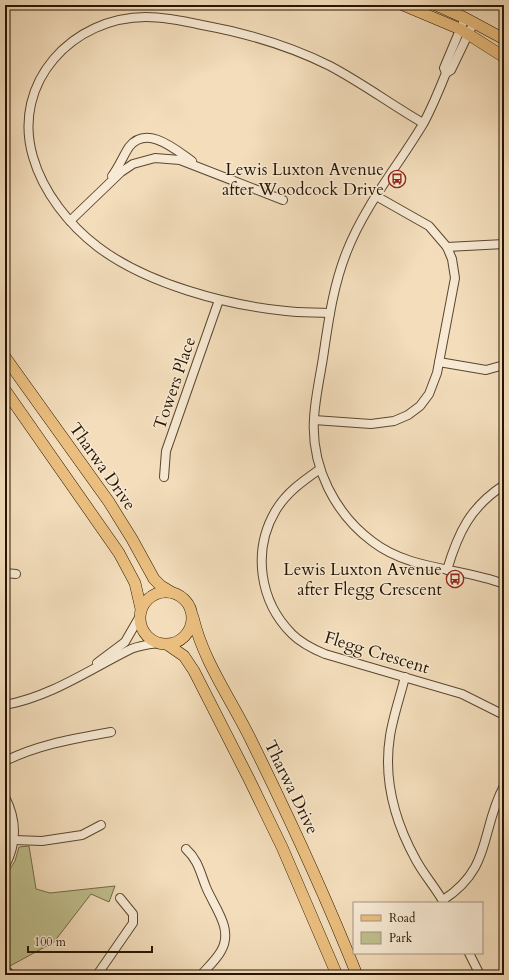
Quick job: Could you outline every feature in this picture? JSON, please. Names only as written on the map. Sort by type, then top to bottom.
[{"type":"main road","points":[[403,5],[464,31],[504,57]]},
{"type":"main road","points":[[436,5],[469,20],[504,39]]},
{"type":"main road","name":"Tharwa Drive","points":[[5,357],[109,502],[132,538],[154,579],[161,586],[171,592]]},
{"type":"main road","name":"Tharwa Drive","points":[[5,390],[119,553],[136,583],[140,613]]},
{"type":"main road","points":[[162,592],[171,592],[179,595],[186,601],[192,617],[188,632],[176,643],[168,645],[156,643],[143,632],[140,613],[146,601],[153,595],[162,592]]},
{"type":"main road","name":"Tharwa Drive","points":[[192,617],[201,646],[287,813],[325,896],[357,975]]},
{"type":"main road","name":"Tharwa Drive","points":[[168,645],[184,656],[194,672],[249,779],[305,899],[337,975]]},
{"type":"street","points":[[330,313],[281,311],[218,300],[189,291],[140,271],[116,259],[97,246],[70,221],[56,203],[41,179],[33,158],[29,125],[31,106],[40,79],[57,54],[72,40],[88,30],[107,22],[127,18],[164,18],[215,27],[268,41],[299,52],[330,66],[423,123]]},
{"type":"street","points":[[469,20],[451,70],[446,73],[423,123],[376,196],[347,251],[337,281],[330,313],[314,420],[315,443],[320,469],[332,495],[343,513],[357,529],[373,542],[390,553],[409,561],[504,584]]},
{"type":"street","points":[[96,196],[113,175],[130,146],[136,141],[144,138],[154,138],[163,142],[214,173]]},
{"type":"street","points":[[70,221],[127,168],[140,161],[155,158],[180,160],[283,200]]},
{"type":"street","points":[[314,420],[371,424],[394,421],[408,415],[420,406],[429,394],[439,362],[455,278],[452,259],[447,247],[429,226],[376,196]]},
{"type":"street","points":[[447,247],[504,244]]},
{"type":"street","name":"Towers Place","points":[[164,477],[166,451],[218,300]]},
{"type":"street","points":[[439,362],[486,370],[504,365]]},
{"type":"street","name":"Flegg Crescent","points":[[320,469],[302,482],[284,499],[269,524],[262,555],[262,574],[266,593],[280,620],[292,634],[308,647],[334,658],[462,694],[504,715]]},
{"type":"street","points":[[447,570],[462,527],[473,510],[487,496],[504,485]]},
{"type":"street","points":[[5,573],[16,574]]},
{"type":"street","points":[[85,672],[125,642],[140,613]]},
{"type":"street","points":[[5,705],[55,689],[130,649],[156,643]]},
{"type":"street","points":[[405,677],[389,737],[387,760],[389,783],[393,806],[405,840],[417,862],[444,902],[464,883],[475,868],[483,851],[495,805],[504,786]]},
{"type":"street","points":[[5,761],[27,750],[46,744],[111,732]]},
{"type":"street","points":[[5,866],[12,850],[14,840],[14,820],[6,800]]},
{"type":"street","points":[[14,840],[42,842],[82,835],[101,825]]},
{"type":"street","points":[[186,849],[199,865],[206,888],[224,925],[225,937],[221,952],[201,975]]},
{"type":"street","points":[[97,975],[133,923],[133,914],[120,898]]},
{"type":"street","points":[[470,954],[480,975]]},
{"type":"street","points":[[5,969],[11,975]]},
{"type":"green space","points":[[29,846],[36,889],[50,893],[115,886],[109,902],[91,894],[54,942],[10,966],[5,956],[5,877],[15,861],[19,847]]},
{"type":"place","name":"Lewis Luxton Avenue after Woodcock Drive","points":[[397,179]]},
{"type":"place","name":"Lewis Luxton Avenue after Flegg Crescent","points":[[455,579]]}]
